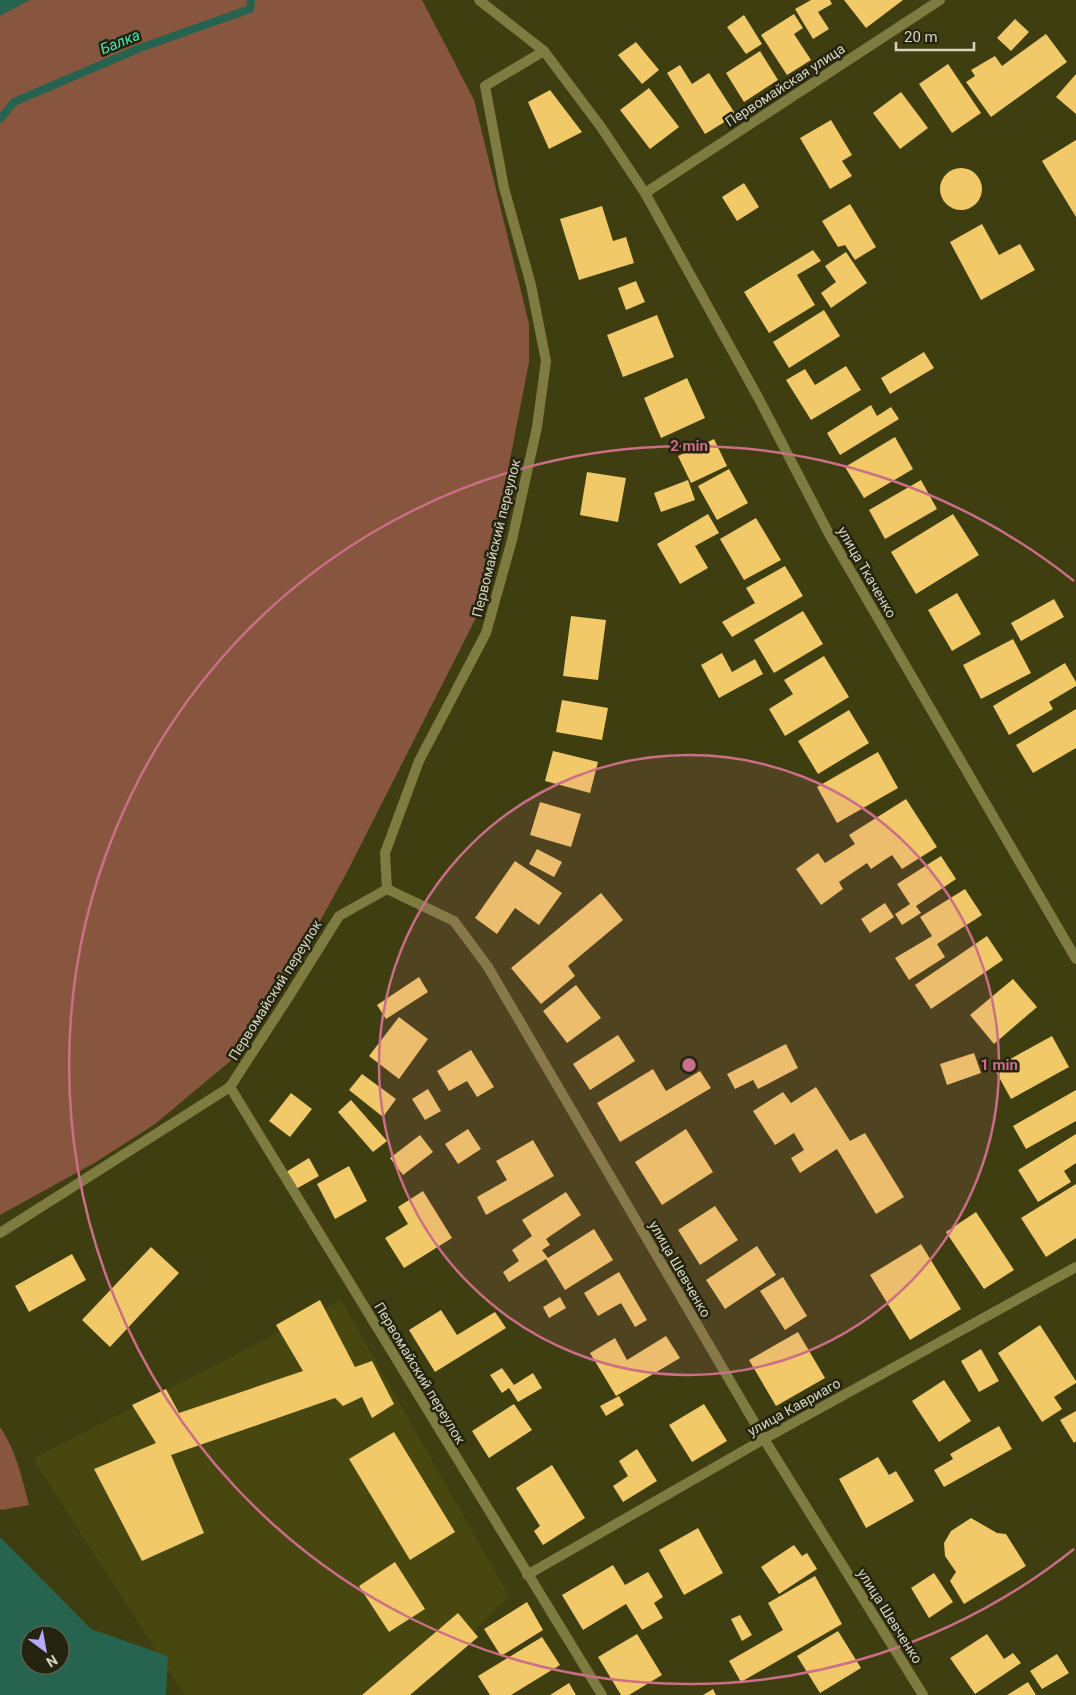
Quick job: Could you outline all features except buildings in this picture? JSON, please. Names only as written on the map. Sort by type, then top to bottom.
[{"type":"street","name":"улица Ткаченко","points":[[479,0],[544,51],[601,128],[645,193],[760,399],[829,534],[1076,959]]},
{"type":"street","name":"Первомайская улица","points":[[645,193],[940,0]]},
{"type":"street","name":"Первомайский переулок","points":[[544,51],[484,86],[504,188],[532,285],[546,360],[537,427],[512,540],[486,633],[419,761],[385,853],[387,890],[339,916],[230,1087],[602,1695]]},
{"type":"street","name":"улица Шевченко","points":[[387,890],[454,921],[488,967],[764,1439],[923,1695]]},
{"type":"street","points":[[0,1233],[230,1087]]},
{"type":"street","name":"улица Кавриаго","points":[[528,1575],[764,1439],[1076,1267]]},
{"type":"shaded area","points":[[0,0],[422,0],[474,100],[529,324],[529,362],[481,608],[346,874],[298,961],[246,1048],[155,1124],[96,1162],[0,1215]]},
{"type":"shaded area","points":[[0,0],[30,0],[0,16]]},
{"type":"shaded area","points":[[341,1300],[509,1596],[411,1695],[185,1695],[33,1459]]},
{"type":"shaded area","points":[[0,1427],[14,1455],[29,1505],[0,1509]]},
{"type":"shaded area","points":[[0,1537],[91,1629],[168,1656],[166,1695],[0,1695]]},
{"type":"waterway","name":"Балка","points":[[0,119],[14,102],[140,48],[250,9],[251,0]]}]
